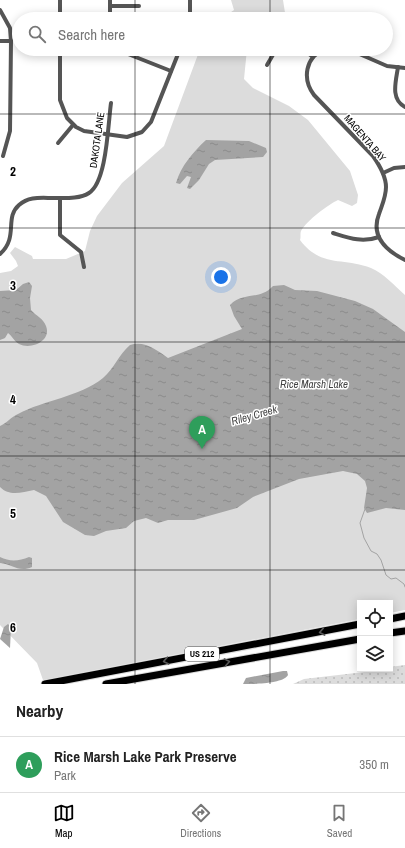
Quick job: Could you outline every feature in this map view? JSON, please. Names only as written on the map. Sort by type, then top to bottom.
[{"type":"highway","name":"US 212","points":[[45,684],[357,625]]},
{"type":"highway","points":[[393,633],[404,631]]},
{"type":"highway","name":"US 212","points":[[106,684],[357,640]]},
{"type":"street","points":[[60,0],[60,12]]},
{"type":"street","points":[[110,0],[110,12]]},
{"type":"street","points":[[190,12],[191,0]]},
{"type":"street","points":[[110,6],[139,6]]},
{"type":"street","points":[[0,10],[10,28],[11,41],[10,131],[4,156]]},
{"type":"street","points":[[0,42],[11,41]]},
{"type":"street","points":[[60,56],[60,100],[62,110],[73,125],[84,131],[127,137],[135,136],[147,128],[151,122],[177,56]]},
{"type":"street","points":[[133,56],[171,71]]},
{"type":"street","points":[[267,65],[272,56]]},
{"type":"street","points":[[364,56],[383,64],[405,68]]},
{"type":"street","name":"MAGENTA BAY","points":[[313,57],[306,73],[311,90],[373,156],[383,173],[386,187],[384,202],[377,219],[379,237]]},
{"type":"street","points":[[398,67],[396,96],[399,103],[405,107]]},
{"type":"street","name":"DAKOTA LANE","points":[[0,254],[9,243],[13,214],[18,205],[33,198],[79,197],[89,193],[95,187],[100,178],[111,103]]},
{"type":"street","points":[[58,143],[73,125]]},
{"type":"street","points":[[383,173],[394,168],[405,167]]},
{"type":"street","points":[[60,198],[60,235],[82,252],[84,267]]},
{"type":"street","points":[[333,233],[357,240],[369,240],[379,237],[389,252],[405,260]]},
{"type":"shaded area","points":[[231,0],[283,0],[285,12],[231,12],[234,10]]},
{"type":"shaded area","points":[[197,56],[246,56],[244,79],[253,88],[289,106],[308,120],[350,171],[358,195],[357,203],[352,206],[338,200],[329,205],[318,213],[304,227],[301,232],[300,240],[316,255],[361,265],[375,270],[389,280],[405,295],[405,610],[393,612],[393,600],[357,600],[357,620],[43,680],[37,663],[0,625],[0,273],[11,271],[18,266],[10,253],[15,247],[32,256],[33,259],[66,259],[85,251],[90,231],[97,216],[122,183],[164,146]]},
{"type":"shaded area","points":[[405,665],[405,684],[293,684],[304,679],[364,672],[393,672],[393,667]]},
{"type":"water","points":[[206,140],[249,141],[266,148],[267,152],[263,157],[215,160],[209,164],[199,180],[190,189],[187,188],[191,177],[187,176],[180,184],[176,183],[188,160]]},
{"type":"water","points":[[29,282],[32,286],[30,298],[31,310],[45,323],[47,331],[46,336],[39,343],[29,346],[19,344],[8,333],[5,338],[0,340],[0,291],[16,290],[23,284]]},
{"type":"water","name":"Rice Marsh Lake","points":[[284,285],[295,290],[317,291],[355,301],[373,309],[405,332],[405,510],[386,508],[367,513],[364,508],[367,488],[365,481],[357,474],[343,471],[299,479],[253,497],[237,508],[194,520],[168,520],[158,523],[146,518],[134,521],[126,528],[106,531],[94,536],[85,535],[63,522],[46,496],[34,490],[21,493],[12,493],[0,487],[0,426],[28,409],[83,390],[94,384],[107,374],[130,345],[145,345],[155,349],[168,358],[242,329],[234,316],[230,305],[241,298],[268,291],[273,286]]},
{"type":"water","points":[[0,557],[7,560],[14,560],[29,557],[32,558],[32,567],[27,569],[19,569],[0,563]]},
{"type":"water","points":[[8,624],[11,627],[10,648],[0,639],[4,627]]},
{"type":"water","points":[[287,671],[288,675],[285,678],[274,682],[243,684],[246,678]]},
{"type":"waterway","name":"Riley Creek","points":[[365,509],[360,523],[364,538],[371,551],[377,554],[381,560],[386,575],[391,579],[396,578],[404,584],[405,587]]},
{"type":"place","name":"Rice Marsh Lake Park Preserve","points":[[202,449]]}]
